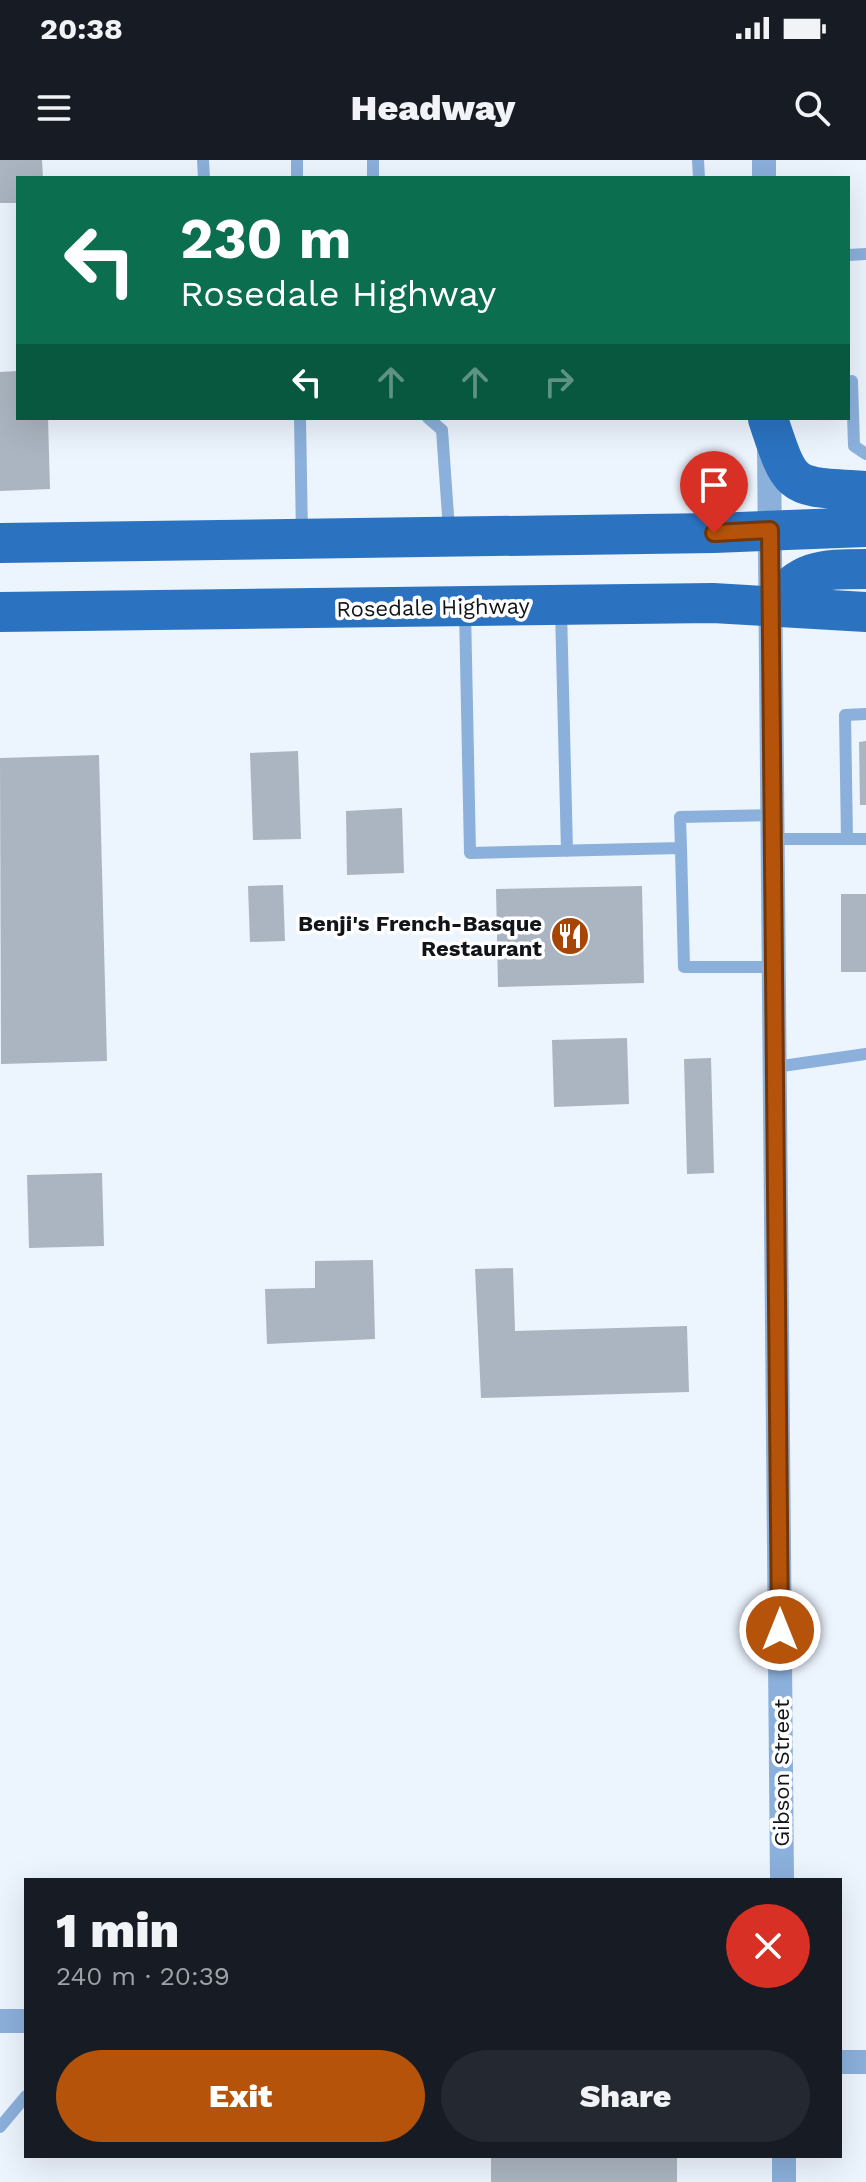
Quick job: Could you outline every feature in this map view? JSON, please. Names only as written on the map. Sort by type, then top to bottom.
[{"type":"main road","points":[[769,420],[784,469],[802,486],[866,491]]},
{"type":"main road","points":[[0,543],[866,527]]},
{"type":"main road","points":[[771,608],[788,586],[811,572],[866,569]]},
{"type":"main road","name":"Rosedale Highway","points":[[0,612],[713,603],[866,612]]},
{"type":"street","name":"Gibson Street","points":[[768,420],[782,1878]]},
{"type":"street","points":[[0,2021],[24,2021]]},
{"type":"street","points":[[842,2062],[866,2062]]},
{"type":"street","points":[[784,2158],[784,2182]]},
{"type":"lane","points":[[866,381],[850,381],[854,446],[866,454]]},
{"type":"lane","points":[[300,420],[302,538]]},
{"type":"lane","points":[[430,420],[442,430],[449,537]]},
{"type":"lane","points":[[561,605],[567,851]]},
{"type":"lane","points":[[465,607],[470,853],[681,848]]},
{"type":"lane","points":[[847,839],[845,715],[866,714]]},
{"type":"lane","points":[[774,967],[684,967],[680,817],[866,839]]},
{"type":"lane","points":[[775,1067],[866,1054]]},
{"type":"lane","points":[[0,2127],[24,2098]]},
{"type":"building","points":[[0,160],[42,160],[43,176],[16,176],[16,203],[0,203]]},
{"type":"building","points":[[16,371],[16,420],[48,420],[50,489],[0,491],[0,372]]},
{"type":"building","points":[[866,741],[866,805],[860,805],[859,742]]},
{"type":"building","points":[[298,751],[301,839],[253,840],[250,753]]},
{"type":"building","points":[[99,755],[107,1061],[1,1064],[0,758]]},
{"type":"building","points":[[402,808],[404,873],[347,875],[346,811]]},
{"type":"building","points":[[283,885],[285,941],[250,942],[248,886]]},
{"type":"building","name":"Benji's French-Basque Restaurant","points":[[642,886],[644,983],[498,987],[496,889]]},
{"type":"building","points":[[841,894],[866,894],[866,972],[841,972]]},
{"type":"building","points":[[627,1038],[629,1104],[554,1107],[552,1040]]},
{"type":"building","points":[[711,1058],[714,1173],[687,1174],[684,1059]]},
{"type":"building","points":[[102,1173],[104,1246],[29,1248],[27,1175]]},
{"type":"building","points":[[373,1260],[375,1339],[267,1344],[265,1289],[315,1288],[315,1261]]},
{"type":"building","points":[[513,1268],[515,1331],[687,1326],[689,1392],[481,1398],[475,1269]]},
{"type":"building","points":[[491,2158],[677,2158],[677,2182],[491,2182]]},
{"type":"place","name":"Benji's French-Basque Restaurant","points":[[570,936]]},
{"type":"route","points":[[714,533],[770,530],[780,1630]]}]
